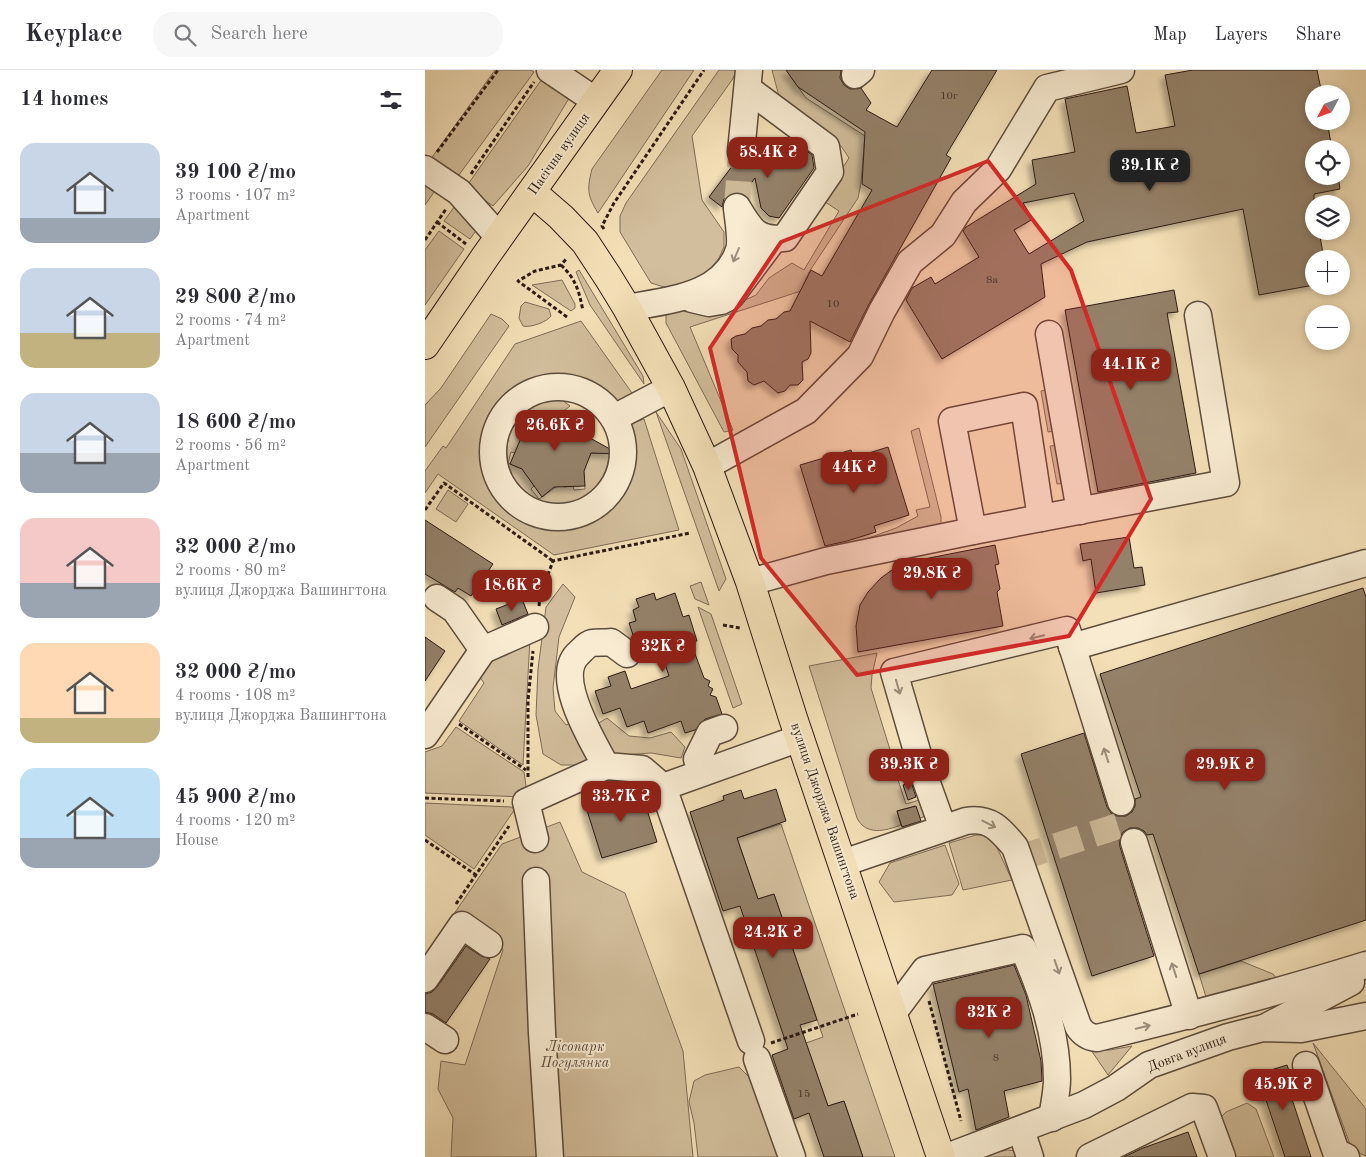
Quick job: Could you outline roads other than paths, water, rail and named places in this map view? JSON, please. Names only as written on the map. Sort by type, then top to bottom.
[{"type":"main road","name":"Пасічна вулиця","points":[[425,345],[618,70]]},
{"type":"main road","name":"вулиця Джорджа Вашингтона","points":[[532,192],[561,217],[585,242],[627,308],[671,388],[707,466],[750,582],[800,738],[941,1157]]},
{"type":"street","points":[[707,466],[806,411],[860,356],[881,312],[910,262],[943,235],[964,202],[998,169],[1047,88],[1121,70]]},
{"type":"street","points":[[545,72],[597,101]]},
{"type":"street","points":[[741,152],[748,79]]},
{"type":"street","points":[[627,308],[685,296],[714,284],[729,269],[739,249],[737,207],[752,230],[762,237],[773,240],[785,238],[831,172],[827,147],[748,79]]},
{"type":"street","points":[[431,161],[499,237]]},
{"type":"street","points":[[685,296],[697,302],[709,303],[721,301],[731,296],[773,240]]},
{"type":"street","points":[[750,582],[826,561],[1079,510],[1226,483],[1198,315]]},
{"type":"street","points":[[1049,334],[1079,510]]},
{"type":"street","points":[[564,386],[585,392],[610,411],[614,418],[619,427],[623,447],[622,466],[615,484],[603,499],[588,510],[571,516],[552,517],[531,512],[513,500],[499,482],[494,467],[492,451],[499,420],[511,404],[527,393],[545,387],[564,386]]},
{"type":"street","points":[[614,418],[671,388]]},
{"type":"street","points":[[973,531],[952,421],[1024,406],[1041,518]]},
{"type":"street","points":[[1029,442],[1067,435]]},
{"type":"street","points":[[1072,647],[1366,563]]},
{"type":"street","points":[[437,598],[455,610],[483,650]]},
{"type":"street","points":[[425,735],[483,650],[535,627]]},
{"type":"street","points":[[943,828],[924,775],[894,672],[1067,630],[1121,802]]},
{"type":"street","points":[[606,766],[588,734],[574,700],[570,672],[576,655],[590,644],[611,642],[627,654]]},
{"type":"street","points":[[702,772],[697,759],[710,733],[724,728]]},
{"type":"street","points":[[663,787],[800,738]]},
{"type":"street","points":[[535,839],[526,802],[606,766],[642,769],[663,787],[757,1049],[792,1157]]},
{"type":"street","points":[[843,863],[966,821],[984,820],[999,829],[1015,846],[1078,1026],[1085,1034],[1097,1038],[1279,992],[1366,965]]},
{"type":"street","points":[[1134,842],[1189,1016]]},
{"type":"street","points":[[536,881],[542,1033],[550,1157]]},
{"type":"street","points":[[425,979],[463,925],[489,944]]},
{"type":"street","points":[[893,1013],[925,970],[1023,948],[1036,978],[1054,1044],[1057,1080],[1052,1118]]},
{"type":"street","points":[[1263,1028],[1366,974]]},
{"type":"street","name":"Довга вулиця","points":[[947,1157],[1084,1105],[1116,1088],[1149,1065],[1228,1037],[1263,1028],[1301,1029],[1366,1016]]},
{"type":"street","points":[[1306,1065],[1336,1152],[1346,1157]]},
{"type":"street","points":[[1089,1157],[1192,1107],[1204,1108],[1222,1157]]},
{"type":"street","points":[[1021,1130],[1031,1157]]},
{"type":"tunnel","points":[[737,207],[741,152]]},
{"type":"tunnel","points":[[1019,858],[1128,823]]},
{"type":"park label","name":"Лісопарк Погулянка","points":[[575,1056]]}]
